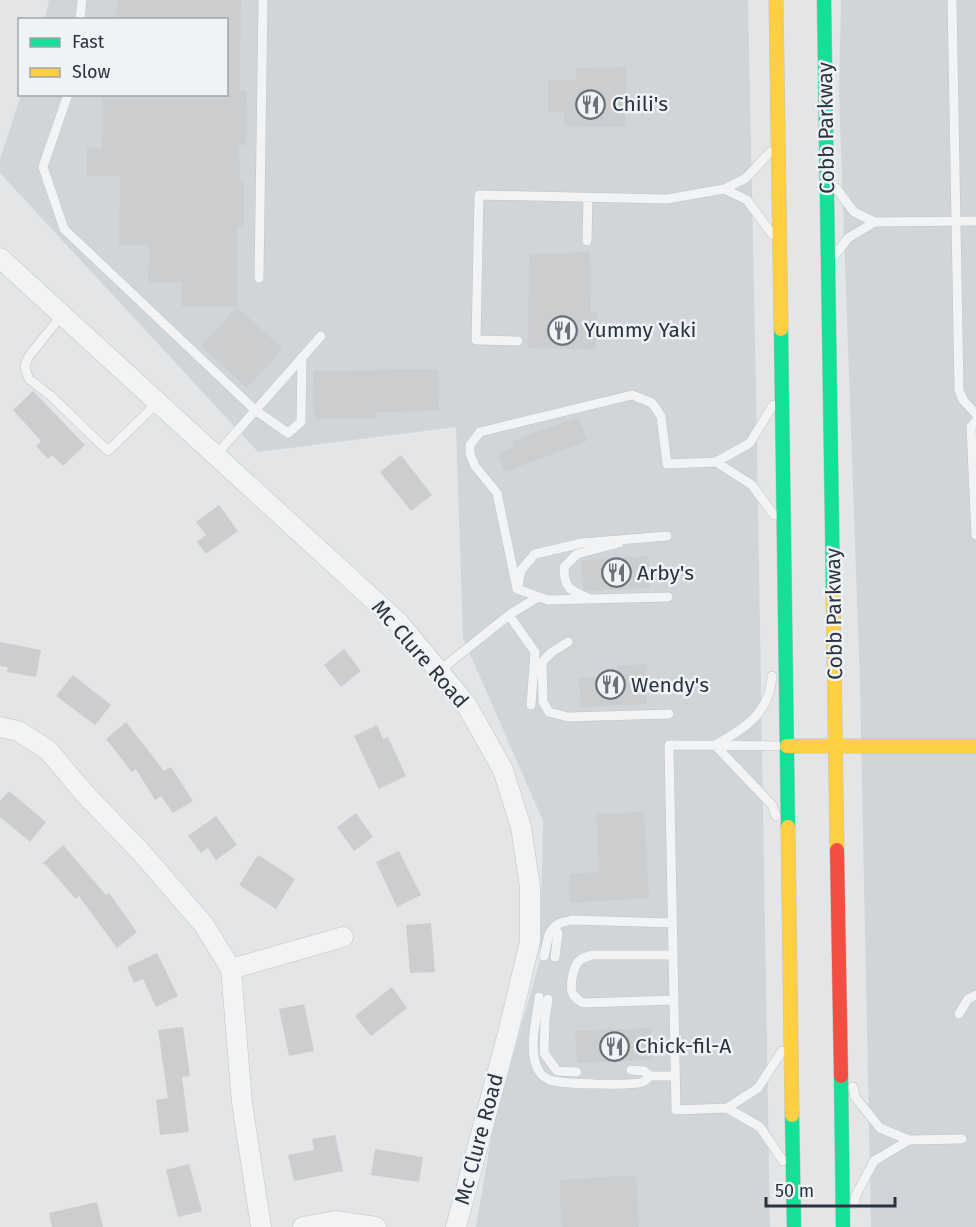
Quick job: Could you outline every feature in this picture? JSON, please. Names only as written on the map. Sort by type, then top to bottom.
[{"type":"main road","points":[[776,0],[783,526],[780,564],[787,746],[794,1227]]},
{"type":"main road","name":"Cobb Parkway","points":[[824,0],[843,1227]]},
{"type":"main road","points":[[787,746],[976,746]]},
{"type":"street","name":"Mc Clure Road","points":[[0,258],[399,623],[466,704],[503,770],[521,828],[530,887],[530,941],[456,1227]]},
{"type":"street","points":[[0,727],[18,731],[48,750],[85,794],[140,850],[204,925],[231,969],[242,1103],[261,1227]]},
{"type":"street","points":[[231,969],[343,937]]},
{"type":"street","points":[[303,1227],[336,1221],[376,1227]]},
{"type":"lane","points":[[80,18],[82,0]]},
{"type":"lane","points":[[259,278],[263,0]]},
{"type":"lane","points":[[825,37],[832,0]]},
{"type":"lane","points":[[952,0],[959,390],[963,400],[976,414]]},
{"type":"lane","points":[[67,96],[42,167],[64,230],[255,410],[288,433],[301,422],[302,358]]},
{"type":"lane","points":[[518,341],[476,340],[479,195],[667,199],[724,189],[746,178],[778,143]]},
{"type":"lane","points":[[827,175],[854,212],[875,222],[976,220]]},
{"type":"lane","points":[[724,189],[747,200],[779,244]]},
{"type":"lane","points":[[587,242],[588,198]]},
{"type":"lane","points":[[828,264],[848,238],[875,222]]},
{"type":"lane","points":[[62,315],[34,348],[25,366],[29,379],[36,386],[51,396],[108,451],[157,403]]},
{"type":"lane","points":[[215,456],[321,336]]},
{"type":"lane","points":[[517,589],[497,493],[475,466],[470,454],[470,445],[480,432],[632,394],[652,403],[660,416],[667,464],[716,462],[750,443],[781,393]]},
{"type":"lane","points":[[976,421],[972,428],[976,535]]},
{"type":"lane","points":[[716,462],[752,485],[783,526]]},
{"type":"lane","points":[[517,589],[521,570],[535,554],[582,543],[667,537]]},
{"type":"lane","points":[[592,599],[571,591],[564,581],[564,567],[577,554],[606,548],[630,539]]},
{"type":"lane","points":[[517,589],[548,600],[668,597]]},
{"type":"lane","points":[[439,671],[509,615],[537,597]]},
{"type":"lane","points":[[509,615],[535,652],[531,705]]},
{"type":"lane","points":[[568,642],[552,652],[542,662],[543,702],[549,712],[568,717],[669,714]]},
{"type":"lane","points":[[715,745],[732,736],[760,714],[771,687],[772,669]]},
{"type":"lane","points":[[787,746],[669,745],[676,1110],[727,1108],[758,1088],[791,1036]]},
{"type":"lane","points":[[715,745],[772,805],[788,852]]},
{"type":"lane","points":[[544,956],[549,934],[560,923],[572,920],[672,923]]},
{"type":"lane","points":[[554,927],[558,933],[555,957]]},
{"type":"lane","points":[[673,955],[592,955],[577,963],[573,973],[572,992],[576,999],[583,1003],[674,1000]]},
{"type":"lane","points":[[959,1014],[968,999],[976,995]]},
{"type":"lane","points":[[577,1072],[557,1071],[544,1053],[544,998],[533,1050],[539,1071],[545,1077],[552,1081],[571,1084],[644,1082],[650,1076]]},
{"type":"lane","points":[[840,1045],[855,1097],[880,1128],[909,1140],[962,1139]]},
{"type":"lane","points":[[631,1070],[644,1071],[650,1076],[674,1076]]},
{"type":"lane","points":[[727,1108],[760,1127],[793,1174]]},
{"type":"lane","points":[[849,1227],[856,1195],[874,1161],[909,1140]]},
{"type":"shaded area","points":[[49,0],[748,0],[770,1227],[476,1227],[493,1127],[540,960],[543,821],[463,638],[456,427],[258,452],[0,173],[0,159],[21,96],[228,96],[228,18],[45,18]]},
{"type":"shaded area","points":[[841,0],[976,0],[976,1227],[871,1227],[860,683],[839,94]]},
{"type":"building","points":[[117,0],[241,0],[240,91],[247,91],[246,145],[239,145],[240,182],[244,182],[244,226],[237,226],[237,307],[182,307],[182,282],[148,282],[149,245],[119,245],[120,176],[87,176],[87,147],[102,148],[103,96],[228,96],[228,18],[116,18]]},
{"type":"building","name":"Chili's","points":[[626,67],[626,96],[633,96],[634,112],[626,112],[626,127],[564,126],[564,112],[548,112],[548,80],[576,80],[576,68]]},
{"type":"building","points":[[590,252],[591,312],[597,312],[596,350],[528,348],[529,254]]},
{"type":"building","points":[[237,307],[283,349],[247,388],[201,346]]},
{"type":"building","points":[[438,369],[439,411],[376,412],[376,418],[314,419],[313,371]]},
{"type":"building","points":[[33,391],[85,445],[63,466],[52,455],[48,459],[36,446],[41,441],[13,410]]},
{"type":"building","points":[[578,417],[587,441],[505,472],[498,453],[515,447],[512,441]]},
{"type":"building","points":[[401,455],[432,495],[411,511],[380,472]]},
{"type":"building","points":[[219,505],[238,531],[206,554],[197,542],[206,535],[196,522]]},
{"type":"building","name":"Arby's","points":[[649,556],[650,588],[588,591],[583,588],[581,560]]},
{"type":"building","points":[[0,642],[41,650],[36,677],[7,672],[8,667],[0,666]]},
{"type":"building","points":[[344,649],[361,671],[341,687],[324,665]]},
{"type":"building","name":"Wendy's","points":[[646,664],[647,704],[581,707],[579,678],[618,676],[617,666]]},
{"type":"building","points":[[73,675],[111,705],[95,725],[56,696]]},
{"type":"building","points":[[126,722],[164,771],[171,767],[193,801],[173,813],[161,796],[155,800],[136,769],[132,772],[106,739]]},
{"type":"building","points":[[377,725],[383,739],[388,737],[406,776],[379,789],[354,736]]},
{"type":"building","points":[[9,791],[46,822],[30,842],[0,817],[0,801]]},
{"type":"building","points":[[644,812],[649,898],[570,903],[569,874],[599,872],[596,814]]},
{"type":"building","points":[[356,813],[373,837],[354,851],[337,827]]},
{"type":"building","points":[[216,816],[237,845],[216,860],[208,848],[201,853],[188,836]]},
{"type":"building","points":[[63,845],[106,895],[109,893],[137,932],[117,948],[79,896],[76,899],[45,864],[42,864]]},
{"type":"building","points":[[399,851],[421,895],[397,907],[376,862]]},
{"type":"building","points":[[258,855],[295,879],[276,909],[239,885]]},
{"type":"building","points":[[431,923],[435,972],[410,973],[406,925]]},
{"type":"building","points":[[157,953],[178,996],[156,1007],[143,979],[134,983],[127,967]]},
{"type":"building","points":[[392,987],[407,1008],[371,1036],[355,1016]]},
{"type":"building","points":[[304,1004],[314,1051],[289,1056],[279,1009]]},
{"type":"building","points":[[183,1027],[190,1076],[182,1077],[189,1132],[160,1135],[156,1100],[168,1098],[158,1030]]},
{"type":"building","name":"Chick-fil-A","points":[[651,1028],[652,1060],[577,1063],[575,1031]]},
{"type":"building","points":[[335,1135],[343,1171],[294,1181],[288,1155],[314,1150],[312,1139]]},
{"type":"building","points":[[375,1149],[423,1157],[419,1182],[371,1175]]},
{"type":"building","points":[[189,1164],[202,1211],[178,1217],[166,1170]]},
{"type":"building","points":[[636,1175],[639,1227],[562,1227],[559,1180]]},
{"type":"building","points":[[97,1202],[103,1227],[52,1227],[49,1213]]},
{"type":"traffic: fast","points":[[824,0],[833,590]]},
{"type":"traffic: fast","points":[[781,329],[788,827]]},
{"type":"traffic: fast","points":[[841,1076],[843,1227]]},
{"type":"traffic: fast","points":[[792,1115],[794,1227]]},
{"type":"traffic: slow","points":[[776,0],[781,329]]},
{"type":"traffic: slow","points":[[833,590],[837,850]]},
{"type":"traffic: slow","points":[[787,746],[976,746]]},
{"type":"traffic: slow","points":[[788,827],[792,1115]]},
{"type":"traffic: jam","points":[[837,850],[841,1076]]},
{"type":"place","name":"Chili's","points":[[591,104]]},
{"type":"place","name":"Yummy Yaki","points":[[563,330]]},
{"type":"place","name":"Arby's","points":[[616,573]]},
{"type":"place","name":"Wendy's","points":[[610,685]]},
{"type":"place","name":"Chick-fil-A","points":[[614,1046]]}]
